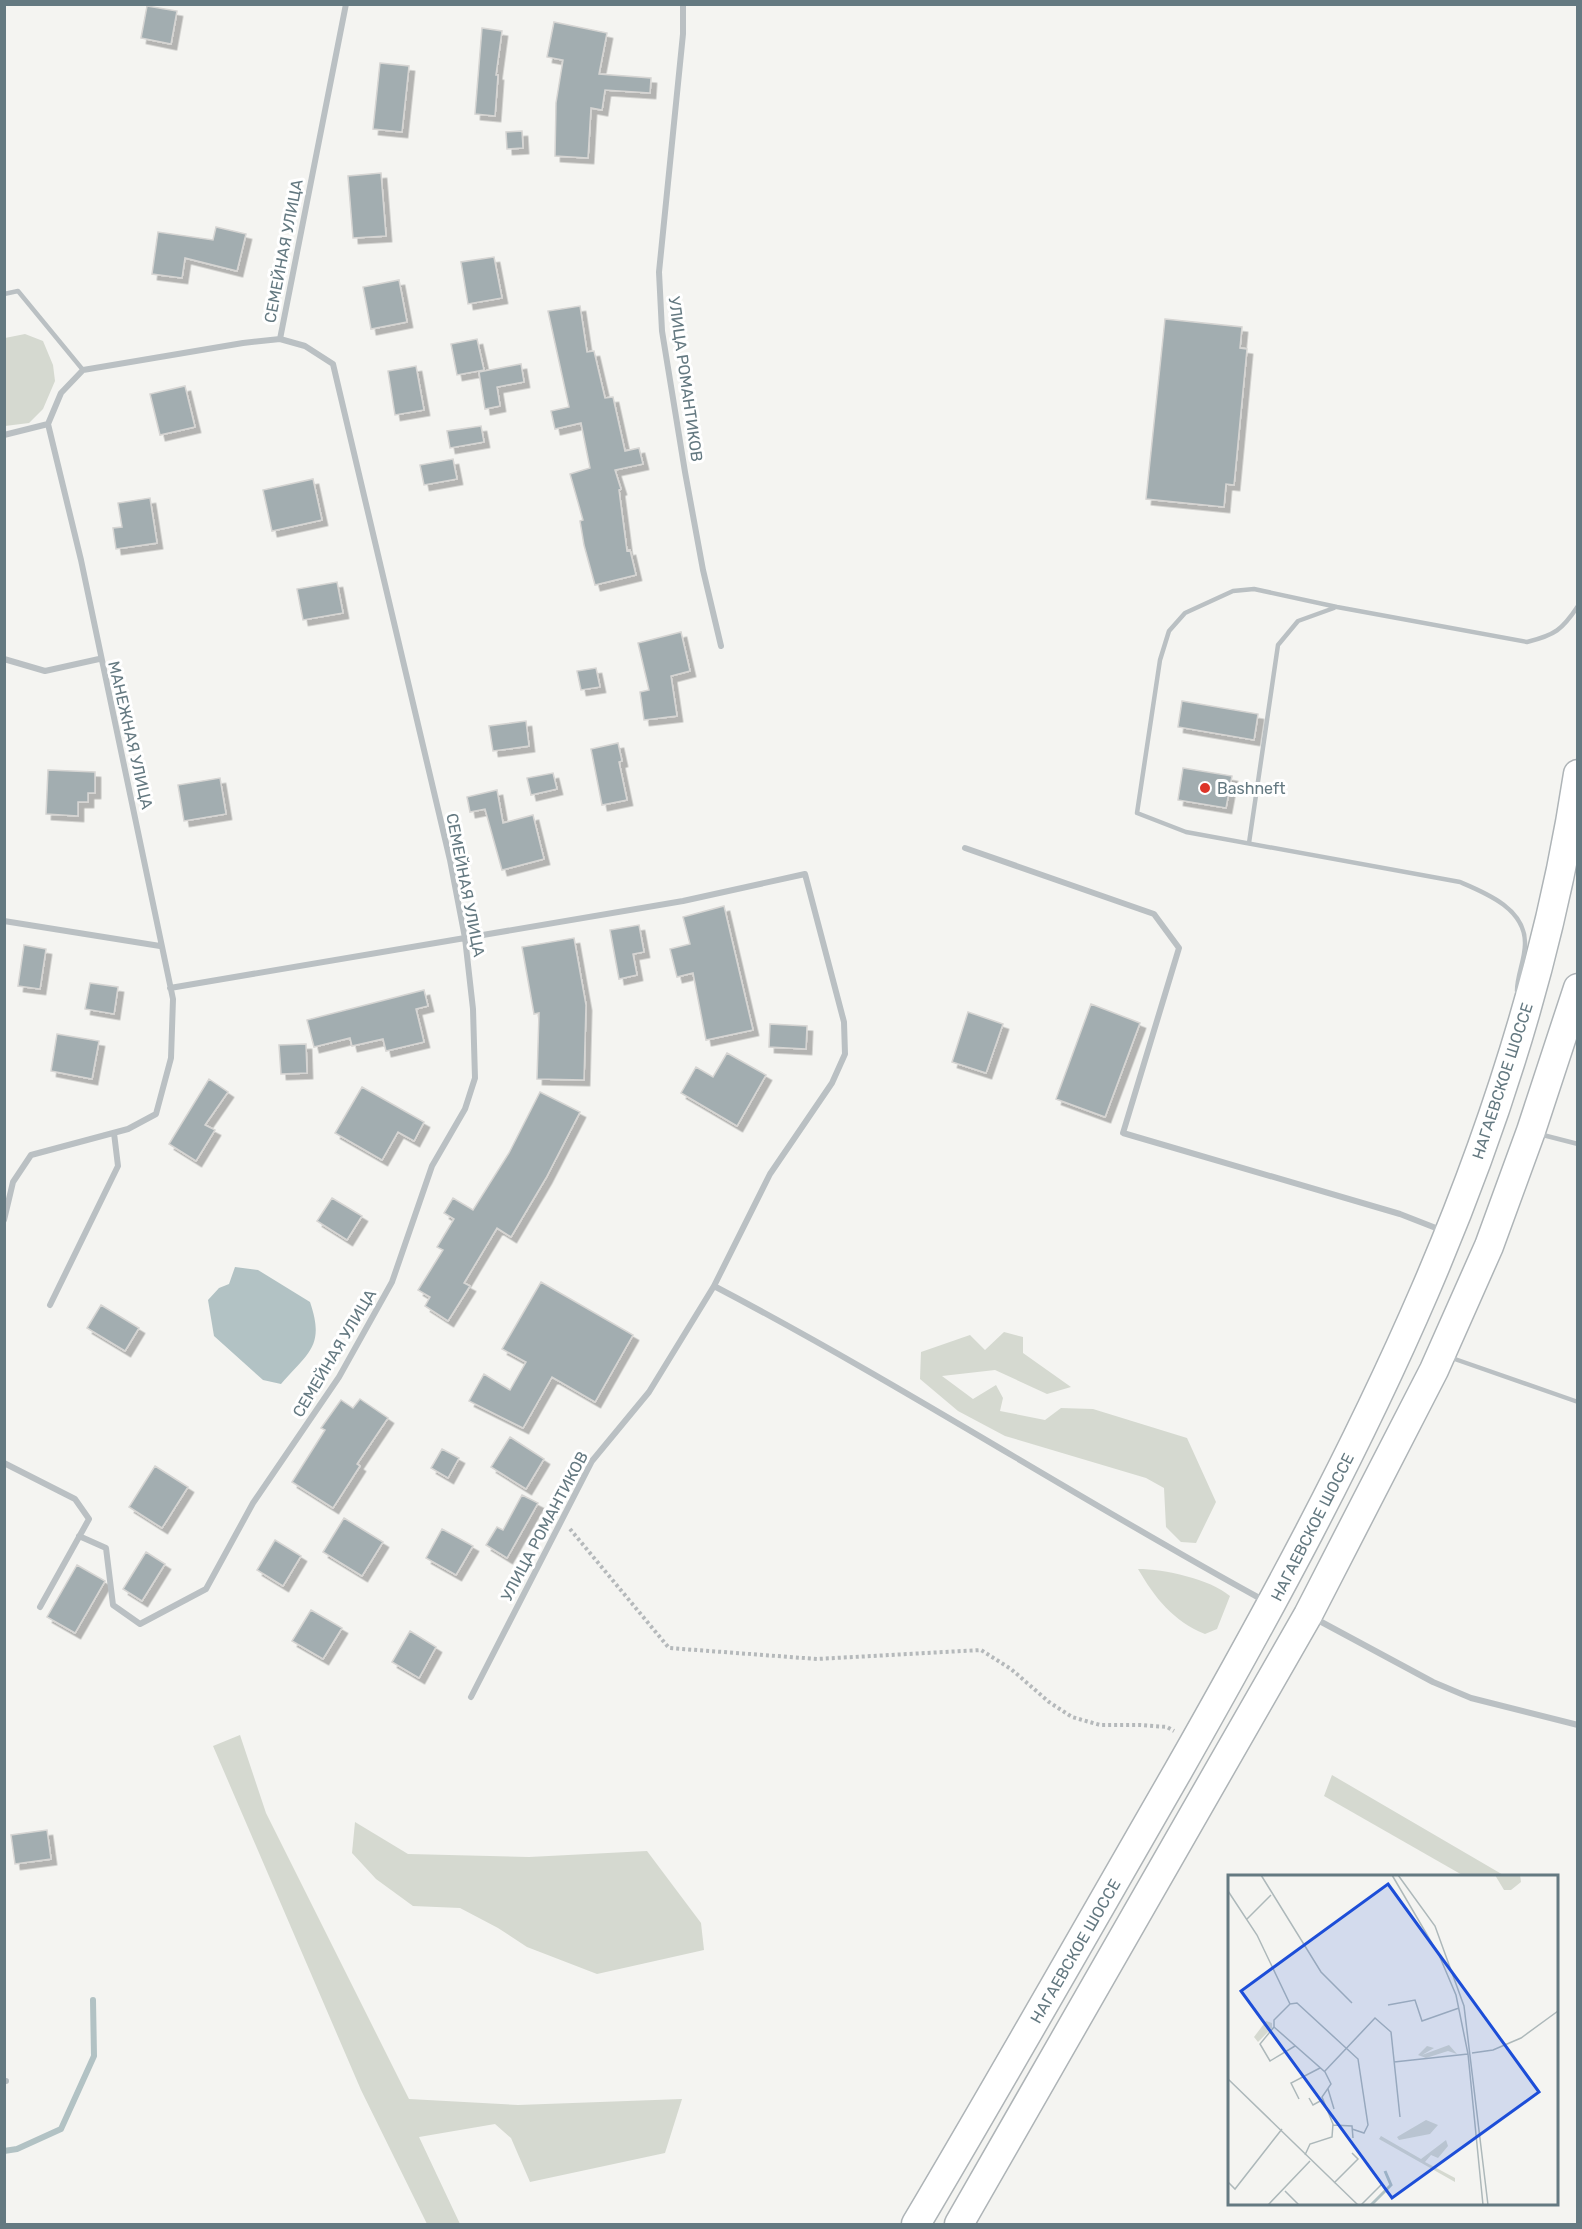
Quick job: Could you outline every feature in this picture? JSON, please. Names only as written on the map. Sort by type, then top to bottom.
[{"type":"main road","name":"НАГАЕВСКОЕ ШОССЕ","points":[[916,2224],[1023,2043],[1272,1604],[1395,1362],[1450,1233],[1514,1052],[1558,889],[1578,774]]},
{"type":"main road","points":[[959,2224],[1308,1615],[1441,1354],[1489,1246],[1531,1131],[1578,988]]},
{"type":"main road","points":[[974,2224],[1112,1977],[1223,1764]]},
{"type":"main road","points":[[903,2224],[1023,2043]]},
{"type":"street","name":"СЕМЕЙНАЯ УЛИЦА","points":[[79,1536],[106,1548],[113,1605],[140,1624],[206,1589],[253,1503],[339,1377],[392,1282],[432,1166],[465,1109],[475,1078],[473,1009],[465,938],[424,745],[333,364],[305,346],[280,339],[346,4]]},
{"type":"street","name":"УЛИЦА РОМАНТИКОВ","points":[[683,4],[683,34],[659,272],[661,307],[685,472],[721,646]]},
{"type":"street","points":[[4,435],[48,424],[61,393],[83,370],[243,343],[280,339]]},
{"type":"street","name":"МАНЕЖНАЯ УЛИЦА","points":[[4,1220],[13,1182],[31,1155],[114,1133],[156,1114],[171,1058],[173,999],[160,946],[139,834],[99,659],[81,561],[48,424]]},
{"type":"street","points":[[4,659],[45,671],[99,659]]},
{"type":"street","points":[[965,848],[1154,914],[1179,948],[1123,1133],[1400,1214],[1450,1233]]},
{"type":"street","name":"УЛИЦА РОМАНТИКОВ","points":[[465,938],[683,901],[805,874],[844,1022],[845,1054],[832,1083],[770,1174],[714,1286],[649,1392],[592,1461],[471,1697]]},
{"type":"street","points":[[4,921],[160,946]]},
{"type":"street","points":[[170,988],[391,953],[465,938]]},
{"type":"street","points":[[50,1305],[118,1166],[114,1133]]},
{"type":"street","points":[[4,1182],[13,1182]]},
{"type":"street","points":[[714,1286],[821,1342],[1095,1505],[1272,1604]]},
{"type":"street","points":[[4,1463],[75,1499],[89,1519],[40,1606]]},
{"type":"street","points":[[1308,1615],[1433,1682],[1471,1698],[1578,1725]]},
{"type":"lane","points":[[4,294],[18,291],[83,370]]},
{"type":"lane","points":[[1516,997],[1526,943],[1521,925],[1508,907],[1488,893],[1460,882],[1186,832],[1137,813],[1160,660],[1169,632],[1185,614],[1233,591],[1254,589],[1337,608],[1527,642],[1551,636],[1565,625],[1578,606]]},
{"type":"lane","points":[[1249,843],[1278,645],[1298,621],[1337,608]]},
{"type":"lane","points":[[1514,1052],[1515,1019]]},
{"type":"lane","points":[[1531,1131],[1578,1144]]},
{"type":"lane","points":[[1441,1354],[1578,1402]]},
{"type":"path","points":[[561,1519],[669,1648],[817,1659],[981,1650],[1011,1669],[1049,1702],[1072,1717],[1100,1725],[1167,1727],[1195,1741]]},
{"type":"shaded area","points":[[25,334],[43,341],[53,365],[55,381],[43,409],[29,423],[5,426],[5,338]]},
{"type":"shaded area","points":[[235,1267],[258,1270],[310,1302],[316,1329],[312,1348],[281,1384],[263,1380],[214,1336],[208,1300],[219,1288],[229,1284]]},
{"type":"shaded area","points":[[1004,1332],[1023,1337],[1023,1353],[1071,1387],[1047,1394],[995,1370],[942,1376],[973,1399],[996,1385],[1003,1398],[1000,1411],[1045,1420],[1061,1408],[1093,1409],[1187,1438],[1216,1502],[1196,1543],[1181,1542],[1166,1527],[1164,1488],[1146,1478],[1005,1436],[958,1411],[920,1379],[921,1352],[970,1335],[985,1350]]},
{"type":"shaded area","points":[[1138,1569],[1186,1576],[1211,1585],[1230,1596],[1217,1629],[1205,1634],[1183,1622],[1158,1599]]},
{"type":"shaded area","points":[[240,1735],[266,1813],[409,2099],[518,2105],[682,2099],[665,2153],[530,2182],[511,2138],[495,2124],[419,2137],[460,2224],[427,2224],[361,2090],[213,1746]]},
{"type":"shaded area","points":[[1332,1775],[1503,1875],[1462,1875],[1324,1796]]},
{"type":"shaded area","points":[[355,1822],[408,1854],[529,1857],[647,1851],[701,1923],[704,1950],[597,1974],[527,1947],[498,1928],[460,1908],[413,1906],[376,1879],[352,1853]]},
{"type":"building","points":[[147,6],[177,11],[171,44],[141,38]]},
{"type":"building","points":[[554,22],[607,33],[599,74],[651,78],[650,93],[605,90],[602,110],[591,108],[588,158],[555,156],[556,103],[563,60],[547,57]]},
{"type":"building","points":[[482,28],[502,31],[496,75],[498,75],[495,116],[475,114]]},
{"type":"building","points":[[380,63],[409,66],[402,132],[373,129]]},
{"type":"building","points":[[522,131],[523,148],[507,149],[506,132]]},
{"type":"building","points":[[381,173],[386,236],[353,238],[348,176]]},
{"type":"building","points":[[216,227],[246,234],[237,271],[185,258],[182,278],[152,274],[158,232],[213,240]]},
{"type":"building","points":[[494,257],[502,298],[468,304],[461,262]]},
{"type":"building","points":[[399,280],[407,322],[371,329],[363,287]]},
{"type":"building","points":[[580,306],[587,352],[594,351],[605,398],[613,397],[625,451],[639,448],[643,464],[615,470],[621,489],[619,490],[627,551],[630,550],[636,575],[595,585],[584,545],[580,521],[583,520],[570,474],[590,468],[581,423],[555,429],[551,411],[569,407],[548,311]]},
{"type":"building","points":[[1165,319],[1242,327],[1240,348],[1247,349],[1234,485],[1226,484],[1224,507],[1146,499]]},
{"type":"building","points":[[477,339],[484,370],[457,375],[451,344]]},
{"type":"building","points":[[521,364],[524,382],[497,387],[500,406],[485,409],[479,372]]},
{"type":"building","points":[[416,366],[424,410],[395,415],[388,371]]},
{"type":"building","points":[[185,386],[195,427],[160,435],[150,394]]},
{"type":"building","points":[[481,426],[484,442],[450,448],[447,431]]},
{"type":"building","points":[[453,459],[457,479],[424,485],[420,465]]},
{"type":"building","points":[[313,479],[322,520],[272,531],[263,490]]},
{"type":"building","points":[[150,498],[157,543],[116,549],[113,528],[122,527],[118,503]]},
{"type":"building","points":[[337,582],[343,613],[303,620],[297,589]]},
{"type":"building","points":[[681,632],[690,671],[671,676],[677,716],[644,720],[640,692],[649,690],[638,643]]},
{"type":"building","points":[[596,668],[600,687],[581,690],[577,671]]},
{"type":"building","points":[[1182,701],[1258,714],[1254,740],[1178,727]]},
{"type":"building","points":[[526,721],[529,746],[493,751],[489,726]]},
{"type":"building","points":[[618,743],[622,761],[619,762],[627,800],[602,805],[591,749]]},
{"type":"building","name":"Bashneft","points":[[1183,768],[1232,776],[1226,808],[1178,800]]},
{"type":"building","points":[[48,770],[95,772],[95,793],[88,793],[88,802],[78,802],[78,816],[46,814]]},
{"type":"building","points":[[553,773],[557,789],[531,795],[527,778]]},
{"type":"building","points":[[220,778],[226,814],[184,821],[178,785]]},
{"type":"building","points":[[497,790],[503,823],[533,815],[544,859],[502,870],[485,809],[470,812],[467,797]]},
{"type":"building","points":[[724,906],[753,1030],[706,1040],[693,973],[677,977],[670,949],[690,944],[683,917]]},
{"type":"building","points":[[639,925],[644,952],[633,954],[637,975],[619,979],[610,930]]},
{"type":"building","points":[[574,938],[586,1005],[584,1080],[537,1079],[539,1013],[534,1014],[522,947]]},
{"type":"building","points":[[24,945],[46,949],[40,989],[18,986]]},
{"type":"building","points":[[90,983],[118,987],[114,1014],[85,1009]]},
{"type":"building","points":[[424,990],[428,1006],[416,1009],[424,1042],[386,1051],[383,1039],[352,1046],[350,1038],[314,1047],[307,1020]]},
{"type":"building","points":[[1091,1004],[1140,1023],[1105,1117],[1056,1099]]},
{"type":"building","points":[[968,1012],[1003,1024],[986,1073],[952,1062]]},
{"type":"building","points":[[770,1024],[807,1026],[806,1049],[769,1047]]},
{"type":"building","points":[[57,1034],[99,1041],[92,1079],[51,1071]]},
{"type":"building","points":[[306,1044],[307,1073],[281,1074],[279,1045]]},
{"type":"building","points":[[727,1053],[766,1075],[737,1126],[681,1093],[696,1067],[713,1077]]},
{"type":"building","points":[[209,1079],[228,1092],[205,1125],[215,1130],[196,1161],[169,1144]]},
{"type":"building","points":[[362,1087],[424,1122],[414,1141],[398,1132],[382,1160],[335,1133]]},
{"type":"building","points":[[540,1092],[580,1112],[546,1178],[511,1237],[497,1228],[464,1283],[470,1286],[448,1321],[425,1306],[430,1297],[418,1290],[443,1250],[437,1247],[454,1219],[444,1213],[453,1198],[473,1210],[509,1153]]},
{"type":"building","points":[[332,1198],[362,1216],[347,1240],[317,1221]]},
{"type":"building","points":[[541,1282],[633,1335],[595,1402],[552,1377],[523,1428],[469,1401],[484,1374],[510,1390],[526,1362],[502,1349]]},
{"type":"building","points":[[101,1305],[139,1328],[125,1351],[87,1328]]},
{"type":"building","points":[[360,1399],[388,1418],[357,1464],[360,1466],[333,1508],[292,1482],[325,1430],[321,1428],[341,1400],[353,1408]]},
{"type":"building","points":[[510,1437],[544,1459],[526,1489],[491,1467]]},
{"type":"building","points":[[442,1449],[459,1458],[448,1478],[431,1468]]},
{"type":"building","points":[[155,1466],[188,1487],[162,1528],[129,1507]]},
{"type":"building","points":[[522,1495],[538,1503],[507,1558],[486,1545],[497,1527],[503,1530]]},
{"type":"building","points":[[344,1518],[383,1542],[362,1576],[323,1552]]},
{"type":"building","points":[[442,1529],[473,1546],[456,1575],[426,1558]]},
{"type":"building","points":[[275,1540],[301,1556],[283,1586],[257,1570]]},
{"type":"building","points":[[146,1552],[165,1564],[142,1601],[123,1589]]},
{"type":"building","points":[[77,1565],[105,1581],[75,1633],[47,1617]]},
{"type":"building","points":[[311,1610],[342,1628],[323,1659],[292,1641]]},
{"type":"building","points":[[410,1631],[436,1647],[419,1678],[392,1662]]},
{"type":"building","points":[[47,1830],[51,1859],[15,1864],[11,1835]]},
{"type":"waterway","points":[[4,2151],[17,2149],[61,2129],[94,2056],[93,2000]]},
{"type":"place","name":"Bashneft","points":[[1205,788]]}]
